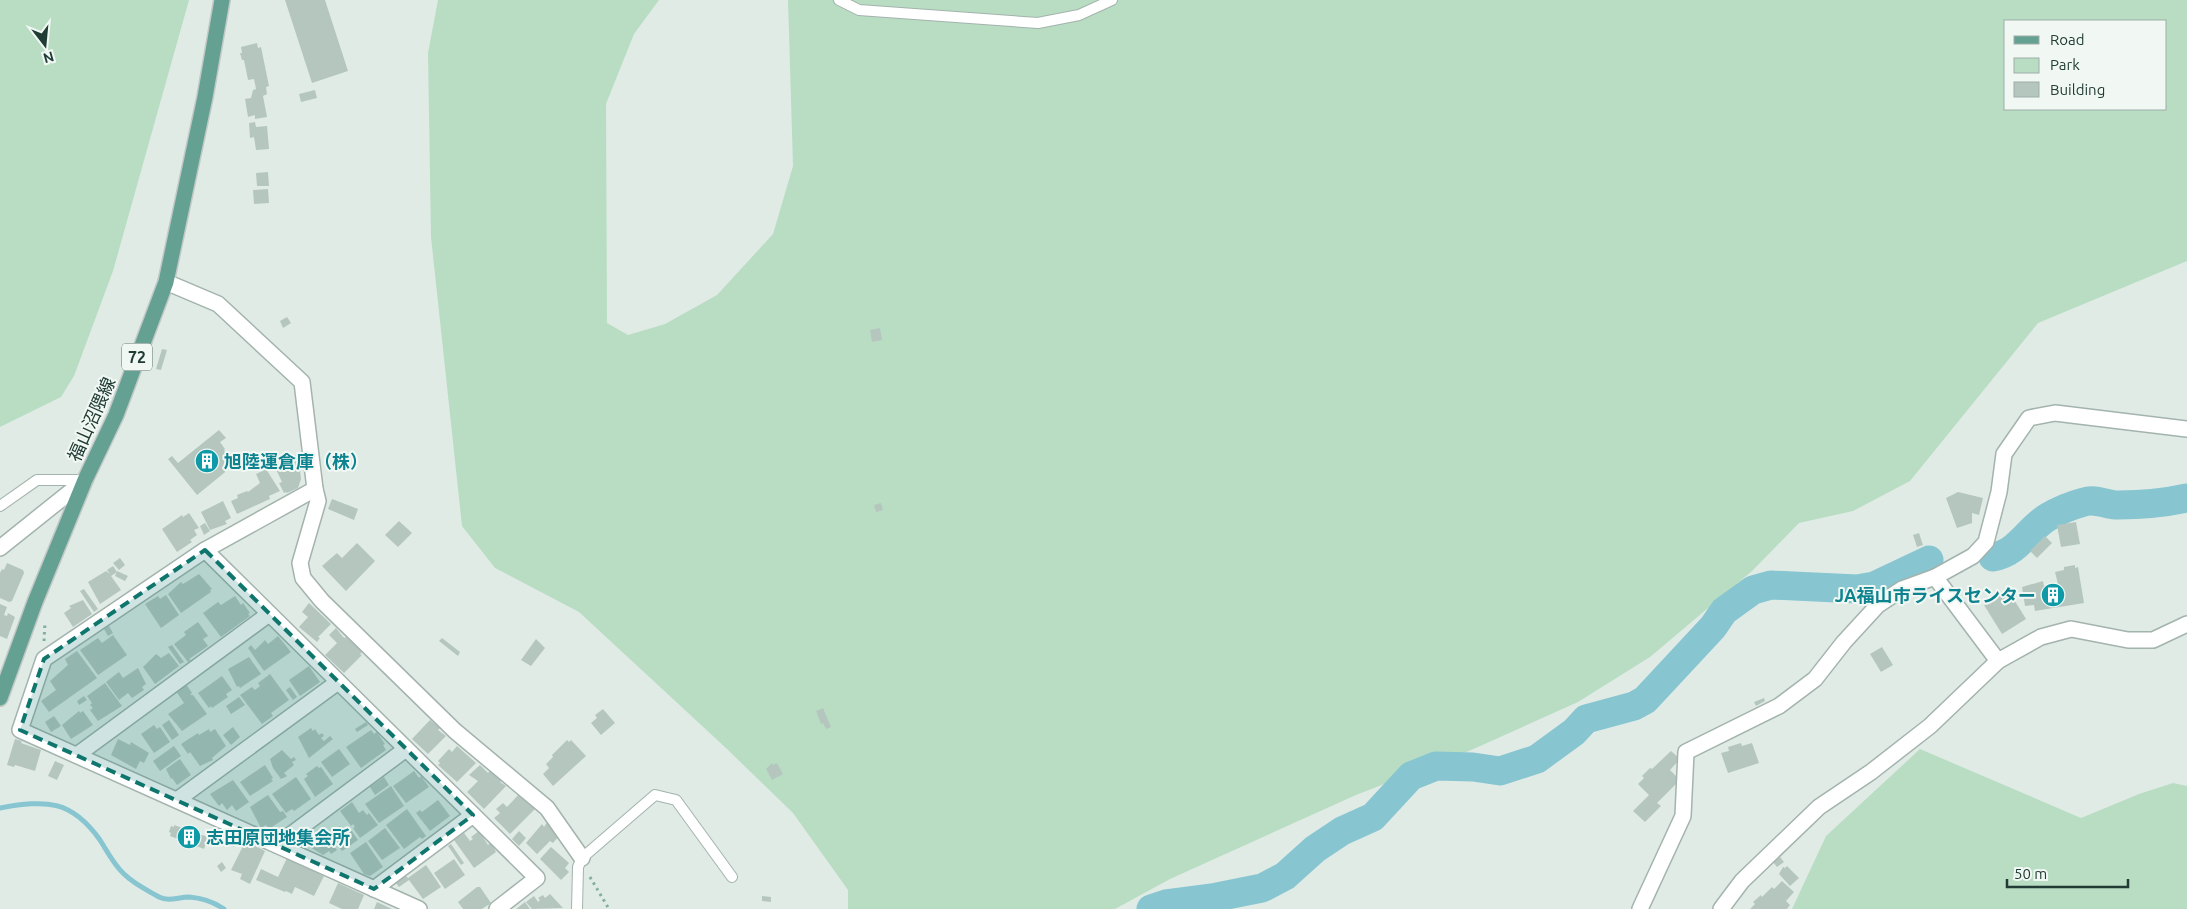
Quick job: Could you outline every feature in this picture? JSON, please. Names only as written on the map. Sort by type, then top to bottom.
[{"type":"main road","name":"福山沼隈線","points":[[0,698],[35,602],[85,480],[116,415],[166,282],[205,97],[222,0]]},
{"type":"street","points":[[166,282],[218,304],[302,382],[318,501],[300,563],[302,578],[322,601],[455,731],[547,808],[582,858]]},
{"type":"street","points":[[1640,909],[1683,816],[1686,752],[1779,706],[1815,680],[1844,642],[1878,605],[1902,589],[1935,577],[1973,556],[1986,542],[1999,492],[2004,454],[2030,418],[2055,413],[2187,429]]},
{"type":"street","points":[[0,548],[85,480]]},
{"type":"street","points":[[316,489],[205,550],[44,659],[20,730],[420,909]]},
{"type":"street","points":[[205,550],[537,878],[497,909]]},
{"type":"street","points":[[1935,577],[1998,661]]},
{"type":"street","points":[[77,755],[269,614]]},
{"type":"street","points":[[1721,909],[1742,881],[1819,807],[1871,772],[1930,726],[1998,661],[2042,637],[2071,629],[2128,640],[2153,640],[2187,624]]},
{"type":"street","points":[[177,800],[338,682]]},
{"type":"street","points":[[277,845],[406,749]]},
{"type":"street","points":[[374,889],[473,815]]},
{"type":"lane","points":[[839,0],[859,10],[1038,23],[1079,15],[1112,0]]},
{"type":"lane","points":[[0,506],[37,480],[85,480]]},
{"type":"lane","points":[[577,909],[578,868],[582,858],[655,795],[676,800],[732,877]]},
{"type":"path","points":[[35,602],[45,613],[44,659]]},
{"type":"path","points":[[582,858],[584,867],[610,909]]},
{"type":"highlighted area","points":[[205,550],[473,815],[374,889],[20,730],[44,659]]},
{"type":"green space","points":[[0,0],[189,0],[113,271],[74,376],[61,397],[0,427]]},
{"type":"green space","points":[[438,0],[659,0],[634,34],[606,104],[607,323],[628,335],[665,324],[717,295],[773,234],[793,166],[788,0],[2187,0],[2187,261],[2038,323],[1910,481],[1853,511],[1799,523],[1752,571],[1650,657],[1578,702],[1469,751],[1356,795],[1170,879],[1115,909],[848,909],[848,890],[793,813],[727,749],[579,612],[495,568],[462,526],[431,237],[428,53]]},
{"type":"green space","points":[[1920,749],[2081,818],[2139,794],[2173,783],[2187,786],[2187,909],[1792,909],[1826,836]]},
{"type":"building","points":[[285,0],[325,0],[348,71],[312,83]]},
{"type":"building","points":[[257,43],[258,48],[261,47],[269,86],[266,87],[267,94],[263,96],[267,117],[255,119],[255,115],[248,117],[245,99],[251,98],[253,90],[256,89],[254,79],[248,80],[244,60],[242,60],[240,53],[242,53],[241,47]]},
{"type":"building","points":[[315,90],[317,98],[301,102],[299,94]]},
{"type":"building","points":[[255,122],[256,127],[267,126],[269,149],[256,150],[254,137],[250,138],[249,123]]},
{"type":"building","points":[[268,172],[269,186],[257,186],[256,173]]},
{"type":"building","points":[[268,189],[269,203],[254,204],[253,190]]},
{"type":"building","points":[[287,317],[291,323],[283,328],[280,321]]},
{"type":"building","points":[[880,328],[882,340],[872,342],[870,330]]},
{"type":"building","points":[[162,349],[167,350],[161,370],[156,369]]},
{"type":"building","name":"旭陸運倉庫（株）","points":[[219,430],[226,438],[220,442],[235,464],[197,495],[168,459],[172,456],[178,463]]},
{"type":"building","points":[[298,454],[302,469],[300,470],[301,479],[298,488],[284,493],[279,483],[282,482],[274,465]]},
{"type":"building","points":[[266,469],[280,491],[269,496],[270,499],[237,514],[231,501],[238,498],[237,495],[248,492],[260,483],[256,474]]},
{"type":"building","points":[[1958,492],[1983,498],[1979,515],[1972,513],[1972,523],[1957,528],[1946,498]]},
{"type":"building","points":[[332,499],[358,509],[354,520],[328,509]]},
{"type":"building","points":[[223,501],[231,518],[225,521],[227,524],[210,530],[201,512]]},
{"type":"building","points":[[881,503],[883,510],[876,512],[874,505]]},
{"type":"building","points":[[189,513],[199,528],[194,530],[197,535],[190,540],[192,542],[177,552],[162,529],[182,515],[183,517]]},
{"type":"building","points":[[399,521],[412,533],[398,547],[385,535]]},
{"type":"building","points":[[2076,522],[2080,544],[2061,547],[2057,525]]},
{"type":"building","points":[[205,523],[210,531],[204,535],[200,526]]},
{"type":"building","points":[[1919,533],[1923,545],[1917,547],[1913,535]]},
{"type":"building","points":[[2045,536],[2052,543],[2037,558],[2030,551]]},
{"type":"building","points":[[357,543],[375,561],[346,591],[322,566],[337,553],[342,558]]},
{"type":"building","points":[[120,558],[125,565],[119,570],[113,563]]},
{"type":"building","points":[[7,563],[23,570],[24,573],[12,601],[9,602],[0,598],[0,573],[2,569],[4,570]]},
{"type":"building","name":"JA福山市ライスセンター","points":[[2075,565],[2075,568],[2078,567],[2084,603],[2035,611],[2034,605],[2025,606],[2022,587],[2043,581],[2044,586],[2058,584],[2055,572],[2064,570],[2064,567]]},
{"type":"building","points":[[113,566],[117,572],[111,576],[121,590],[100,604],[88,582],[106,571],[110,574],[107,570]]},
{"type":"building","points":[[117,571],[128,576],[125,581],[115,576]]},
{"type":"building","points":[[199,574],[212,589],[210,590],[211,592],[181,613],[168,594],[181,582],[183,584]]},
{"type":"building","points":[[84,589],[98,609],[94,612],[80,591]]},
{"type":"building","points":[[2008,590],[2026,619],[2002,634],[1984,605]]},
{"type":"building","points":[[166,595],[179,615],[161,628],[145,604],[158,596],[160,599]]},
{"type":"building","points":[[235,596],[241,605],[243,603],[250,616],[221,637],[203,613],[218,602],[221,605]]},
{"type":"building","points":[[83,600],[92,614],[73,627],[64,613],[71,608],[69,606]]},
{"type":"building","points":[[309,603],[331,624],[318,637],[320,638],[317,642],[299,627],[308,617],[302,612]]},
{"type":"building","points":[[0,604],[7,607],[4,615],[7,616],[8,613],[15,617],[7,639],[0,636]]},
{"type":"building","points":[[198,622],[208,636],[203,639],[208,646],[189,659],[191,660],[188,662],[174,644],[186,635],[184,632]]},
{"type":"building","points":[[109,626],[113,633],[108,636],[104,629]]},
{"type":"building","points":[[336,628],[343,637],[346,637],[362,652],[360,654],[362,655],[344,673],[325,655],[337,643],[329,635]]},
{"type":"building","points":[[113,635],[127,655],[98,675],[80,650],[98,638],[102,643]]},
{"type":"building","points":[[278,636],[291,652],[264,671],[248,648],[251,645],[255,650],[265,640],[268,644]]},
{"type":"building","points":[[442,638],[460,652],[458,656],[439,641]]},
{"type":"building","points":[[536,639],[545,648],[531,666],[521,660]]},
{"type":"building","points":[[172,645],[184,662],[180,664],[168,647]]},
{"type":"building","points":[[1882,647],[1893,665],[1881,672],[1870,654]]},
{"type":"building","points":[[77,651],[97,678],[49,712],[41,701],[56,690],[50,681],[68,665],[65,659]]},
{"type":"building","points":[[169,653],[179,666],[155,684],[143,667],[156,654],[161,658]]},
{"type":"building","points":[[249,657],[261,674],[240,688],[239,686],[237,687],[228,669]]},
{"type":"building","points":[[309,666],[320,682],[300,696],[289,680]]},
{"type":"building","points":[[138,668],[146,684],[142,687],[144,690],[132,698],[128,693],[119,700],[106,682],[119,672],[123,678]]},
{"type":"building","points":[[270,674],[289,700],[271,713],[273,716],[262,724],[240,695],[252,687],[255,690],[260,686],[258,683]]},
{"type":"building","points":[[222,676],[232,690],[226,694],[228,697],[212,708],[211,706],[209,708],[198,693]]},
{"type":"building","points":[[105,683],[122,706],[98,721],[90,710],[93,708],[90,705],[92,703],[87,696]]},
{"type":"building","points":[[186,684],[192,693],[190,695],[193,695],[207,714],[182,731],[168,714],[184,703],[176,691]]},
{"type":"building","points":[[290,687],[297,697],[293,700],[286,690]]},
{"type":"building","points":[[84,696],[87,700],[79,705],[77,701]]},
{"type":"building","points":[[239,697],[245,705],[231,714],[226,706]]},
{"type":"building","points":[[1764,698],[1765,701],[1756,706],[1754,702]]},
{"type":"building","points":[[823,708],[831,727],[826,729],[823,723],[821,724],[816,711]]},
{"type":"building","points":[[603,709],[615,723],[601,735],[591,723],[597,718],[595,715]]},
{"type":"building","points":[[79,711],[80,713],[83,711],[93,725],[71,739],[62,725]]},
{"type":"building","points":[[54,716],[61,726],[51,732],[45,722]]},
{"type":"building","points":[[169,720],[179,735],[172,740],[162,725]]},
{"type":"building","points":[[430,720],[446,736],[428,754],[412,739]]},
{"type":"building","points":[[366,722],[368,725],[357,732],[355,729]]},
{"type":"building","points":[[154,725],[157,729],[160,727],[170,742],[154,753],[141,734]]},
{"type":"building","points":[[233,727],[240,737],[231,745],[223,735]]},
{"type":"building","points":[[311,728],[313,731],[315,729],[319,735],[322,733],[324,736],[321,738],[324,741],[330,736],[333,739],[309,758],[298,737]]},
{"type":"building","points":[[209,729],[210,732],[215,729],[226,746],[212,758],[213,760],[200,766],[190,752],[188,754],[181,744],[198,733],[199,735]]},
{"type":"building","points":[[371,730],[374,734],[377,732],[385,744],[383,745],[386,750],[361,768],[346,747]]},
{"type":"building","points":[[15,739],[41,750],[35,771],[15,765],[14,767],[7,765]]},
{"type":"building","points":[[118,739],[130,745],[131,742],[149,753],[144,763],[140,761],[136,769],[111,755]]},
{"type":"building","points":[[567,740],[569,742],[571,740],[586,756],[553,786],[543,774],[549,768],[546,764]]},
{"type":"building","points":[[1741,743],[1742,746],[1752,743],[1759,763],[1728,773],[1721,753],[1729,751],[1728,747]]},
{"type":"building","points":[[174,746],[181,756],[160,771],[153,761]]},
{"type":"building","points":[[457,746],[476,763],[457,782],[438,765],[440,763],[438,761],[449,749],[452,752]]},
{"type":"building","points":[[339,749],[350,764],[332,777],[321,762]]},
{"type":"building","points":[[282,750],[291,759],[294,757],[296,760],[292,762],[294,765],[284,773],[287,776],[281,779],[273,768],[270,759]]},
{"type":"building","points":[[1671,751],[1680,759],[1670,770],[1680,780],[1657,803],[1661,806],[1645,822],[1633,811],[1649,795],[1638,784],[1644,778],[1642,776],[1650,768],[1652,769]]},
{"type":"building","points":[[180,759],[191,775],[177,785],[171,779],[166,769]]},
{"type":"building","points":[[55,761],[64,765],[57,780],[48,776]]},
{"type":"building","points":[[772,763],[773,765],[777,763],[783,774],[772,780],[766,769]]},
{"type":"building","points":[[265,765],[273,781],[250,796],[240,782]]},
{"type":"building","points":[[480,765],[488,773],[490,771],[502,780],[500,782],[506,786],[484,809],[467,792],[478,781],[469,775]]},
{"type":"building","points":[[317,766],[321,767],[333,784],[315,797],[304,779],[308,776],[306,774]]},
{"type":"building","points":[[414,771],[419,778],[421,776],[429,787],[406,803],[393,786]]},
{"type":"building","points":[[296,777],[311,799],[294,811],[292,809],[286,813],[272,794]]},
{"type":"building","points":[[384,777],[389,785],[375,795],[370,787]]},
{"type":"building","points":[[233,780],[249,802],[236,811],[232,805],[227,810],[222,803],[219,806],[210,794]]},
{"type":"building","points":[[391,786],[404,806],[379,823],[365,804]]},
{"type":"building","points":[[520,793],[537,807],[510,834],[494,818],[500,813],[496,809],[503,803],[507,807]]},
{"type":"building","points":[[268,795],[280,812],[283,811],[287,817],[269,829],[266,825],[261,828],[250,807]]},
{"type":"building","points":[[438,800],[450,816],[430,831],[416,813],[420,810],[422,812]]},
{"type":"building","points":[[352,802],[359,813],[363,810],[367,815],[369,813],[378,825],[360,838],[353,828],[355,827],[353,824],[351,826],[340,811]]},
{"type":"building","points":[[407,809],[426,836],[422,839],[420,837],[404,849],[386,825]]},
{"type":"building","points":[[548,821],[558,837],[553,843],[550,841],[537,854],[526,843],[542,824],[544,827]]},
{"type":"building","name":"志田原団地集会所","points":[[174,825],[208,837],[204,849],[170,836],[171,826],[174,827]]},
{"type":"building","points":[[340,826],[343,829],[348,826],[358,840],[342,851],[330,835]]},
{"type":"building","points":[[385,828],[400,848],[382,860],[368,841]]},
{"type":"building","points":[[322,830],[337,850],[331,854],[329,851],[323,855],[310,847],[305,840]]},
{"type":"building","points":[[479,831],[488,845],[491,842],[496,852],[474,868],[454,840],[464,833],[470,841],[473,839],[471,837]]},
{"type":"building","points":[[519,831],[526,838],[519,846],[512,839]]},
{"type":"building","points":[[227,833],[238,837],[234,847],[223,843]]},
{"type":"building","points":[[245,842],[265,851],[250,884],[240,879],[242,874],[231,870]]},
{"type":"building","points":[[366,842],[383,867],[370,876],[364,874],[350,853]]},
{"type":"building","points":[[451,844],[464,863],[461,865],[448,846]]},
{"type":"building","points":[[551,847],[569,863],[565,868],[569,872],[561,880],[540,859]]},
{"type":"building","points":[[1780,857],[1784,862],[1777,867],[1773,862]]},
{"type":"building","points":[[287,858],[324,876],[314,896],[295,887],[292,894],[256,880],[261,869],[278,877]]},
{"type":"building","points":[[454,859],[465,875],[445,889],[434,873]]},
{"type":"building","points":[[222,862],[226,868],[221,872],[217,866]]},
{"type":"building","points":[[426,865],[441,887],[423,899],[409,880],[399,887],[395,882],[405,875],[408,878]]},
{"type":"building","points":[[1787,866],[1799,878],[1790,886],[1779,874],[1783,867]]},
{"type":"building","points":[[1782,881],[1794,892],[1786,901],[1790,905],[1787,909],[1750,909],[1755,904],[1753,902],[1761,895],[1762,897],[1772,887],[1774,889]]},
{"type":"building","points":[[338,883],[364,895],[358,909],[342,909],[329,903]]},
{"type":"building","points":[[477,887],[480,887],[491,903],[482,909],[463,909],[458,902]]},
{"type":"building","points":[[550,894],[563,908],[532,909],[526,902],[534,896],[538,902],[540,900],[538,898],[543,895],[545,898]]},
{"type":"building","points":[[762,896],[771,897],[771,902],[762,901]]},
{"type":"building","points":[[377,902],[392,909],[374,909]]},
{"type":"building","points":[[525,902],[530,909],[516,909]]},
{"type":"waterway","points":[[1993,557],[2002,555],[2016,546],[2048,517],[2080,503],[2093,501],[2114,505],[2135,505],[2187,498]]},
{"type":"waterway","points":[[1151,909],[1166,904],[1212,898],[1262,888],[1285,876],[1315,849],[1342,831],[1373,817],[1411,776],[1436,766],[1473,767],[1500,771],[1537,759],[1574,732],[1586,719],[1634,706],[1645,700],[1713,627],[1724,611],[1753,590],[1771,585],[1857,589],[1874,586],[1929,560]]},
{"type":"waterway","points":[[0,808],[16,805],[44,804],[68,810],[89,827],[117,866],[136,884],[159,897],[170,899],[199,898],[212,902],[224,909]]},
{"type":"place","name":"旭陸運倉庫（株）","points":[[207,461]]},
{"type":"place","name":"JA福山市ライスセンター","points":[[2053,595]]},
{"type":"place","name":"志田原団地集会所","points":[[189,837]]}]
